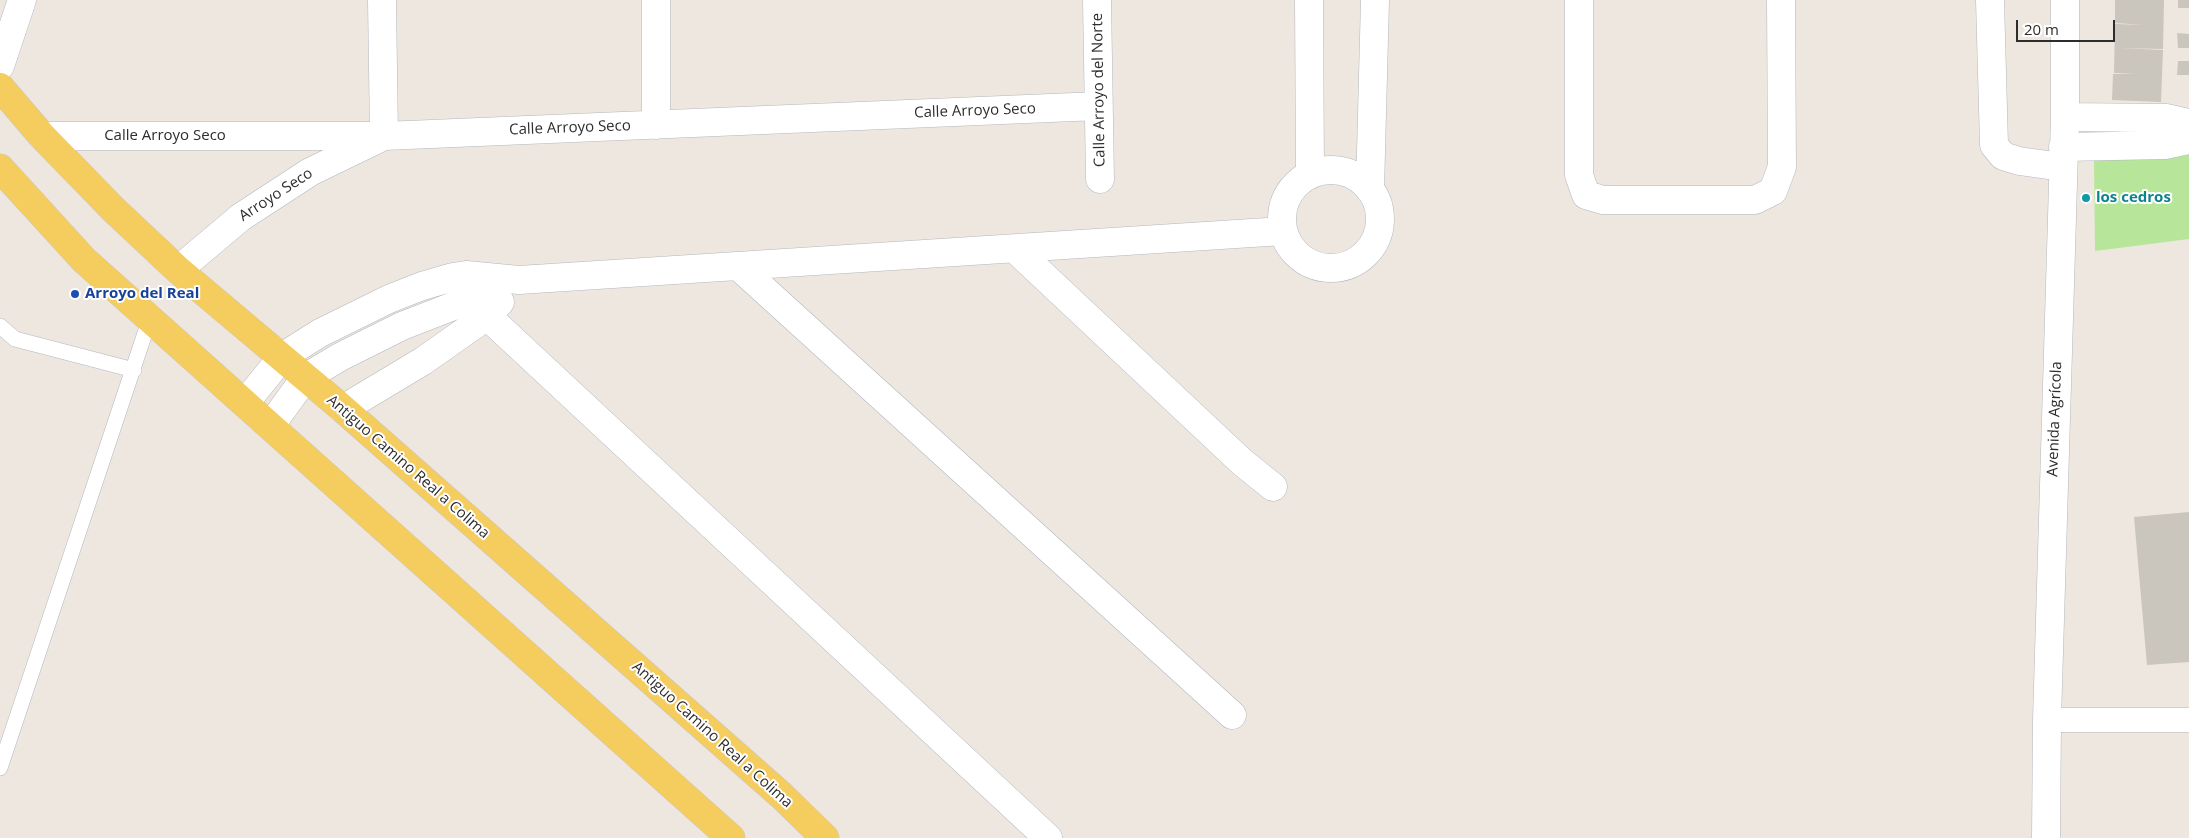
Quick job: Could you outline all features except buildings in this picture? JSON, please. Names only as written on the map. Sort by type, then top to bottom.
[{"type":"main road","name":"Antiguo Camino Real a Colima","points":[[0,87],[42,136],[113,209],[178,270],[343,410],[782,796],[825,838]]},
{"type":"main road","points":[[0,168],[84,260],[271,425],[731,838]]},
{"type":"street","points":[[0,66],[22,0]]},
{"type":"street","points":[[382,0],[384,136]]},
{"type":"street","points":[[656,0],[656,125]]},
{"type":"street","name":"Calle Arroyo del Norte","points":[[1097,0],[1100,179]]},
{"type":"street","points":[[1309,0],[1310,175]]},
{"type":"street","points":[[1370,190],[1375,0]]},
{"type":"street","points":[[1579,0],[1579,175],[1586,195],[1603,200],[1755,200],[1773,191],[1782,167],[1781,0]]},
{"type":"street","points":[[1990,0],[1994,145],[2003,156],[2011,158],[2063,157],[2165,145],[2189,140]]},
{"type":"street","name":"Avenida Agrícola","points":[[2046,838],[2047,720],[2065,117],[2065,0]]},
{"type":"street","name":"Calle Arroyo Seco","points":[[42,136],[384,136],[1098,106]]},
{"type":"street","points":[[2065,117],[2166,118],[2189,123]]},
{"type":"street","name":"Arroyo Seco","points":[[178,270],[241,217],[310,172],[384,136]]},
{"type":"street","points":[[1326,170],[1343,171],[1353,176],[1370,190],[1377,205],[1380,223],[1373,244],[1357,261],[1335,268],[1313,265],[1294,252],[1283,231],[1282,209],[1287,198],[1300,180],[1326,170]]},
{"type":"street","points":[[271,425],[305,378],[373,340],[518,280],[1283,231]]},
{"type":"street","points":[[1015,249],[1242,462],[1273,487]]},
{"type":"street","points":[[738,266],[1232,715]]},
{"type":"street","points":[[245,403],[282,357],[320,333],[356,314],[422,286],[476,296],[1048,838]]},
{"type":"street","points":[[343,410],[423,361],[476,296]]},
{"type":"street","points":[[356,314],[373,340]]},
{"type":"street","points":[[2047,720],[2189,720]]},
{"type":"lane","points":[[0,768],[150,318]]},
{"type":"lane","points":[[0,326],[15,339],[134,370]]},
{"type":"green space","points":[[2189,154],[2189,239],[2095,251],[2094,160]]},
{"type":"place","name":"los cedros","points":[[2086,198]]},
{"type":"place","name":"Arroyo del Real","points":[[75,294]]}]
